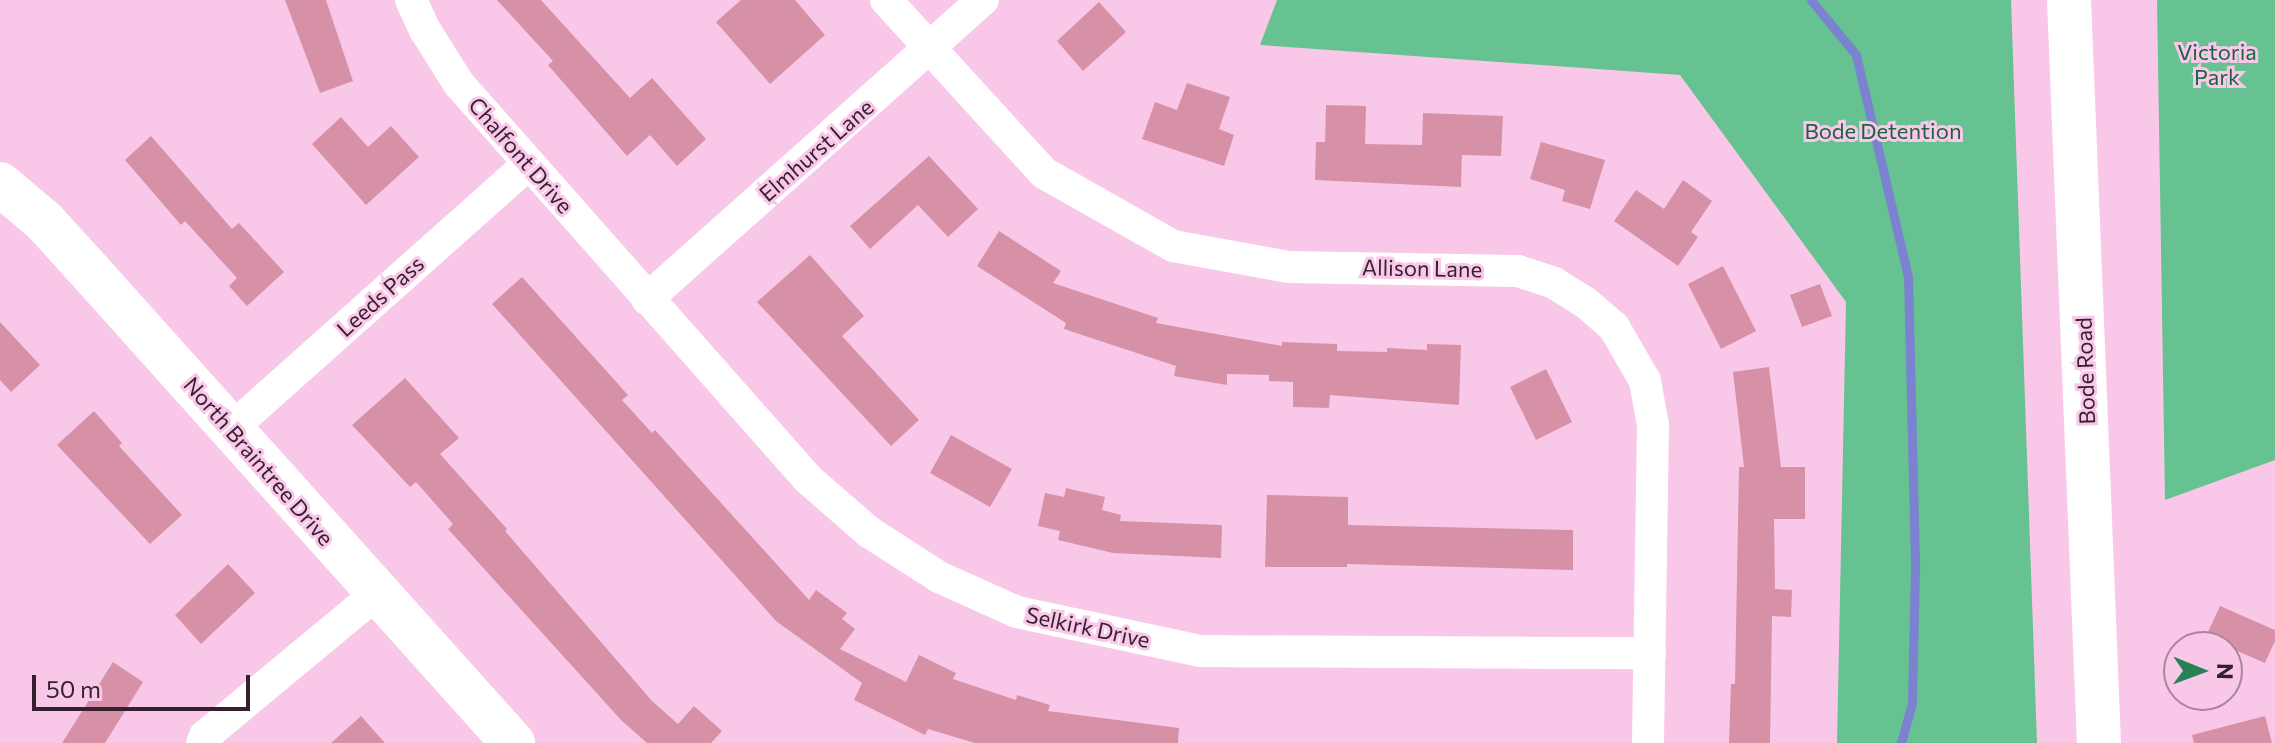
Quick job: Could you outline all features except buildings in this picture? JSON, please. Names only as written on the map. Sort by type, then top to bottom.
[{"type":"street","name":"Chalfont Drive","points":[[411,0],[425,30],[459,84],[647,299]]},
{"type":"street","name":"Allison Lane","points":[[886,0],[929,51],[1044,173],[1173,246],[1289,267],[1518,271],[1554,283],[1585,302],[1614,327],[1634,358],[1650,403],[1654,467],[1648,743]]},
{"type":"street","name":"Elmhurst Lane","points":[[647,299],[983,0]]},
{"type":"street","name":"Bode Road","points":[[2069,0],[2099,743]]},
{"type":"street","name":"Leeds Pass","points":[[232,428],[528,164]]},
{"type":"street","name":"North Braintree Drive","points":[[0,184],[44,221],[513,743]]},
{"type":"street","name":"Selkirk Drive","points":[[647,299],[808,479],[869,532],[939,577],[1017,612],[1200,651],[1650,653]]},
{"type":"street","points":[[202,743],[205,736],[376,594]]},
{"type":"green space","name":"Bode Detention","points":[[1277,0],[2011,0],[2037,743],[1837,743],[1846,302],[1680,75],[1260,45]]},
{"type":"green space","name":"Victoria Park","points":[[2157,0],[2275,0],[2275,460],[2165,500]]},
{"type":"waterway","points":[[1811,0],[1856,55],[1908,276],[1915,569],[1912,703],[1901,743]]}]
